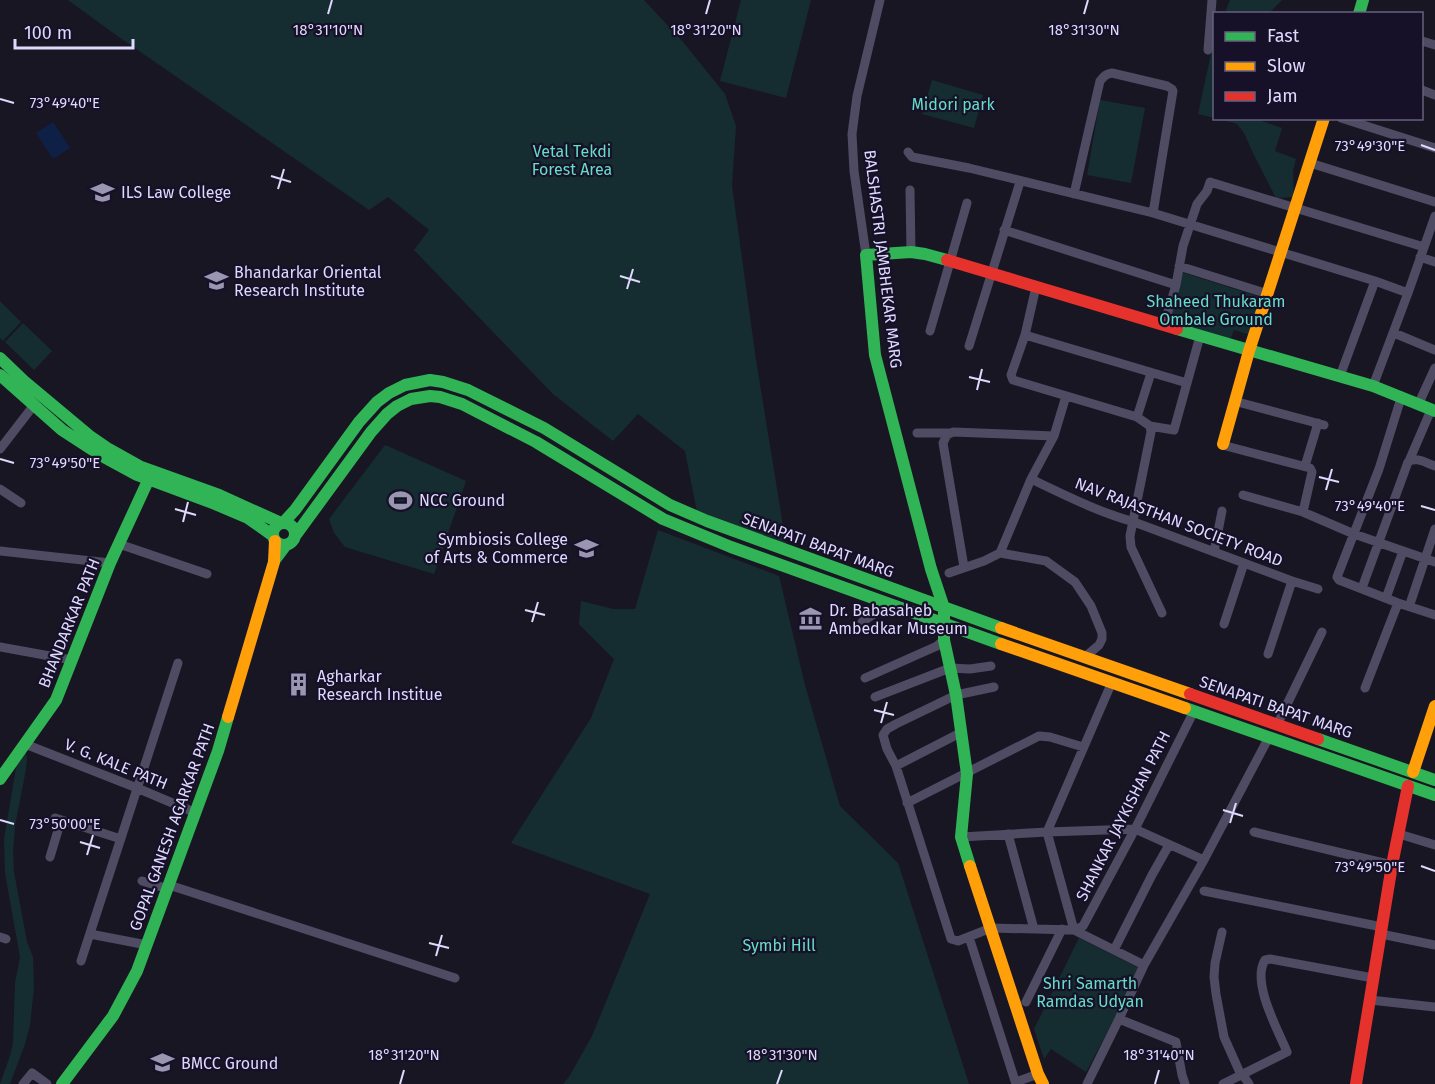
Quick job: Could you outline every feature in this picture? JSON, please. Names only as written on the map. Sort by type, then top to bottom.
[{"type":"main road","points":[[1223,444],[1249,351],[1323,120]]},
{"type":"main road","points":[[866,255],[910,252],[951,261],[1373,386],[1433,410]]},
{"type":"main road","name":"BALSHASTRI JAMBHEKAR MARG","points":[[866,255],[875,355],[944,608],[944,640],[956,695],[967,774],[961,837]]},
{"type":"main road","points":[[0,358],[91,437],[141,467],[151,476],[248,518],[282,539],[292,527],[219,495],[151,476],[137,475],[62,430],[0,375]]},
{"type":"main road","name":"SENAPATI BAPAT MARG","points":[[1435,780],[944,608],[686,513],[657,498],[544,428],[468,390],[443,382],[430,380],[405,385],[377,402],[359,422],[295,510],[274,529],[282,539],[387,414],[411,399],[440,397],[462,404],[536,442],[671,523],[945,625],[1435,795]]},
{"type":"main road","name":"BHANDARKAR PATH","points":[[0,779],[56,700],[110,563],[151,476]]},
{"type":"main road","name":"GOPAL GANESH AGARKAR PATH","points":[[62,1084],[113,1016],[137,971],[218,751],[282,539]]},
{"type":"main road","points":[[1356,1084],[1392,865],[1408,786],[1435,706]]},
{"type":"main road","points":[[961,837],[1041,1079]]},
{"type":"street","name":"BALSHASTRI JAMBHEKAR MARG","points":[[866,255],[854,171],[852,134],[857,96],[880,0]]},
{"type":"street","points":[[1208,50],[1212,0]]},
{"type":"street","points":[[1074,194],[1102,78],[1112,73],[1167,86],[1173,91],[1154,213]]},
{"type":"street","points":[[1347,120],[1435,148]]},
{"type":"street","points":[[908,152],[912,158],[969,168],[1154,213],[1408,293]]},
{"type":"street","points":[[1310,163],[1435,202]]},
{"type":"street","points":[[969,346],[1020,182]]},
{"type":"street","points":[[1164,325],[1190,224],[1197,204],[1207,191],[1210,182],[1424,247]]},
{"type":"street","points":[[910,190],[910,252]]},
{"type":"street","points":[[930,331],[967,203]]},
{"type":"street","points":[[1373,386],[1435,216]]},
{"type":"street","points":[[1005,230],[1176,285]]},
{"type":"street","points":[[1420,256],[1435,262]]},
{"type":"street","points":[[1179,266],[1268,294]]},
{"type":"street","points":[[1340,376],[1375,281]]},
{"type":"street","points":[[1036,287],[1025,335],[1011,375],[1015,382],[1137,417],[1150,426],[1174,430],[1200,336]]},
{"type":"street","points":[[1394,333],[1435,350]]},
{"type":"street","points":[[1025,335],[1187,383]]},
{"type":"street","points":[[1418,405],[1435,368]]},
{"type":"street","points":[[1137,417],[1151,373]]},
{"type":"street","points":[[1000,553],[1031,479],[1053,436],[1066,396]]},
{"type":"street","points":[[1401,398],[1379,469],[1337,578],[1398,603],[1435,615]]},
{"type":"street","points":[[1234,401],[1321,424],[1305,466]]},
{"type":"street","points":[[0,449],[34,405]]},
{"type":"street","points":[[1362,588],[1408,462],[1433,410]]},
{"type":"street","points":[[1150,426],[1151,432],[1130,536],[1131,547],[1162,613]]},
{"type":"street","points":[[917,433],[1053,436]]},
{"type":"street","points":[[950,433],[942,443],[964,567]]},
{"type":"street","points":[[1223,444],[1310,468],[1312,471],[1303,512]]},
{"type":"street","points":[[1409,461],[1415,459],[1435,465]]},
{"type":"street","name":"NAV RAJASTHAN SOCIETY ROAD","points":[[1031,479],[1115,517],[1318,589]]},
{"type":"street","points":[[0,489],[21,503]]},
{"type":"street","points":[[1243,495],[1303,512],[1354,534],[1435,562]]},
{"type":"street","points":[[1214,552],[1222,511]]},
{"type":"street","points":[[1411,601],[1435,529]]},
{"type":"street","points":[[119,544],[207,574]]},
{"type":"street","points":[[0,551],[110,563]]},
{"type":"street","points":[[1386,598],[1403,551]]},
{"type":"street","points":[[949,573],[1000,553],[1046,561],[1076,582],[1091,606],[1102,633],[1099,645],[1085,657]]},
{"type":"street","points":[[1224,624],[1244,563]]},
{"type":"street","points":[[1268,654],[1292,581]]},
{"type":"street","points":[[1365,688],[1398,603]]},
{"type":"street","points":[[862,622],[889,604]]},
{"type":"street","points":[[1277,725],[1322,632]]},
{"type":"street","points":[[865,678],[937,646],[944,640]]},
{"type":"street","points":[[0,647],[72,660]]},
{"type":"street","points":[[81,962],[178,663]]},
{"type":"street","points":[[875,697],[950,668],[970,669],[991,666]]},
{"type":"street","points":[[1074,930],[1047,832],[1112,682]]},
{"type":"street","points":[[994,687],[956,695],[887,729],[883,737],[896,766],[951,939],[958,941],[991,928],[1074,930],[1144,965]]},
{"type":"street","name":"SHANKAR JAYKISHAN PATH","points":[[1074,930],[1083,926],[1194,711]]},
{"type":"street","points":[[896,766],[962,732]]},
{"type":"street","points":[[908,803],[1039,736],[1050,736],[1083,747]]},
{"type":"street","points":[[1087,1084],[1144,965],[1204,860],[1269,737]]},
{"type":"street","name":"V. G. KALE PATH","points":[[25,744],[196,813]]},
{"type":"street","points":[[55,818],[121,839]]},
{"type":"street","points":[[50,857],[59,827],[62,823],[67,822]]},
{"type":"street","points":[[961,837],[1135,829],[1204,860]]},
{"type":"street","points":[[1254,831],[1392,865]]},
{"type":"street","points":[[1008,834],[1034,929]]},
{"type":"street","points":[[1399,834],[1435,845]]},
{"type":"street","points":[[1114,950],[1169,844]]},
{"type":"street","points":[[142,881],[169,887],[455,978]]},
{"type":"street","points":[[1204,891],[1435,945]]},
{"type":"street","points":[[1026,1002],[1062,929]]},
{"type":"street","points":[[1222,932],[1215,963],[1215,994],[1224,1037],[1241,1075],[1249,1084]]},
{"type":"street","points":[[90,934],[147,945]]},
{"type":"street","points":[[969,937],[1016,1083],[1041,1079]]},
{"type":"street","points":[[1223,1084],[1287,1052],[1264,997],[1261,978],[1265,960],[1270,959],[1374,978]]},
{"type":"street","points":[[1370,1000],[1435,1007]]},
{"type":"street","points":[[1119,1019],[1176,1042],[1185,1084]]},
{"type":"street","points":[[23,1084],[32,1072],[47,1084]]},
{"type":"green space","name":"Vetal Tekdi Forest Area","points":[[68,0],[644,0],[683,42],[725,94],[736,126],[732,186],[756,360],[786,544],[697,512],[685,451],[638,414],[613,441],[553,394],[414,250],[429,230],[388,197],[369,210]]},
{"type":"green space","points":[[741,0],[811,0],[786,98],[720,81]]},
{"type":"green space","points":[[1230,0],[1282,0],[1268,12],[1225,12]]},
{"type":"green space","points":[[1213,45],[1213,118],[1198,114]]},
{"type":"green space","name":"Midori park","points":[[932,80],[983,95],[974,128],[922,114]]},
{"type":"green space","points":[[1100,100],[1145,108],[1131,183],[1087,175]]},
{"type":"green space","points":[[1222,120],[1262,120],[1282,128],[1275,151],[1296,159],[1293,171],[1294,197],[1276,198],[1244,133],[1237,124]]},
{"type":"green space","name":"Shaheed Thukaram Ombale Ground","points":[[1181,272],[1266,299],[1254,336],[1234,330],[1229,342],[1166,322]]},
{"type":"green space","points":[[0,301],[21,322],[3,341],[0,338]]},
{"type":"green space","points":[[23,323],[52,351],[34,370],[5,342]]},
{"type":"green space","name":"NCC Ground","points":[[385,445],[466,481],[434,574],[345,547],[334,533],[329,519]]},
{"type":"green space","name":"Symbi Hill","points":[[658,530],[779,576],[805,685],[840,806],[898,863],[969,1084],[563,1084],[592,1036],[650,894],[511,843],[591,718],[614,659],[579,624],[581,601],[613,609],[635,609]]},
{"type":"green space","points":[[25,750],[26,769],[15,826],[13,853],[14,872],[27,942],[33,957],[34,988],[30,1025],[25,1044],[10,1084],[0,1084],[13,1043],[15,983],[20,957],[5,873],[4,839],[17,762]]},
{"type":"green space","name":"Shri Samarth Ramdas Udyan","points":[[1079,938],[1141,969],[1086,1072],[1051,1049],[1044,1059],[1034,1029]]},
{"type":"water","points":[[53,122],[70,148],[53,159],[36,133]]},
{"type":"traffic: fast","points":[[1360,12],[1363,0]]},
{"type":"traffic: fast","points":[[947,260],[911,252],[866,255],[875,355],[931,569],[944,608],[944,640],[956,695],[967,774],[961,837],[970,866]]},
{"type":"traffic: fast","points":[[1177,329],[1373,386],[1435,411]]},
{"type":"traffic: fast","points":[[0,358],[24,381],[107,448],[141,467],[219,495],[281,523]]},
{"type":"traffic: fast","points":[[0,375],[62,430],[102,456],[137,475],[248,518],[272,535]]},
{"type":"traffic: fast","points":[[283,523],[359,422],[377,402],[405,385],[430,380],[468,390],[544,428],[670,505],[707,521],[1001,628]]},
{"type":"traffic: fast","points":[[295,536],[371,432],[387,414],[411,399],[440,397],[462,404],[536,442],[663,519],[731,547],[1001,644]]},
{"type":"traffic: fast","points":[[0,779],[56,700],[110,563],[152,472]]},
{"type":"traffic: fast","points":[[284,523],[292,526],[295,534],[292,542],[284,545],[276,542],[273,534],[276,526],[284,523]]},
{"type":"traffic: fast","points":[[274,561],[286,545]]},
{"type":"traffic: fast","points":[[1185,708],[1435,795]]},
{"type":"traffic: fast","points":[[62,1084],[113,1016],[137,971],[218,751],[228,717]]},
{"type":"traffic: fast","points":[[1318,739],[1435,780]]},
{"type":"traffic: slow","points":[[1223,444],[1249,351],[1323,120]]},
{"type":"traffic: slow","points":[[228,717],[274,562],[275,541]]},
{"type":"traffic: slow","points":[[1001,628],[1190,694]]},
{"type":"traffic: slow","points":[[1001,644],[1185,708]]},
{"type":"traffic: slow","points":[[1413,772],[1435,706]]},
{"type":"traffic: slow","points":[[970,866],[1043,1084]]},
{"type":"traffic: jam","points":[[947,260],[1177,329]]},
{"type":"traffic: jam","points":[[1190,694],[1318,739]]},
{"type":"traffic: jam","points":[[1356,1084],[1392,865],[1408,786]]},
{"type":"place","name":"ILS Law College","points":[[103,192]]},
{"type":"place","name":"Bhandarkar Oriental Research Institute","points":[[216,281]]},
{"type":"place","name":"NCC Ground","points":[[401,500]]},
{"type":"place","name":"Symbiosis College of Arts & Commerce","points":[[586,548]]},
{"type":"place","name":"Dr. Babasaheb Ambedkar Museum","points":[[811,619]]},
{"type":"place","name":"Agharkar Research Institue","points":[[299,685]]},
{"type":"place","name":"BMCC Ground","points":[[163,1063]]}]
